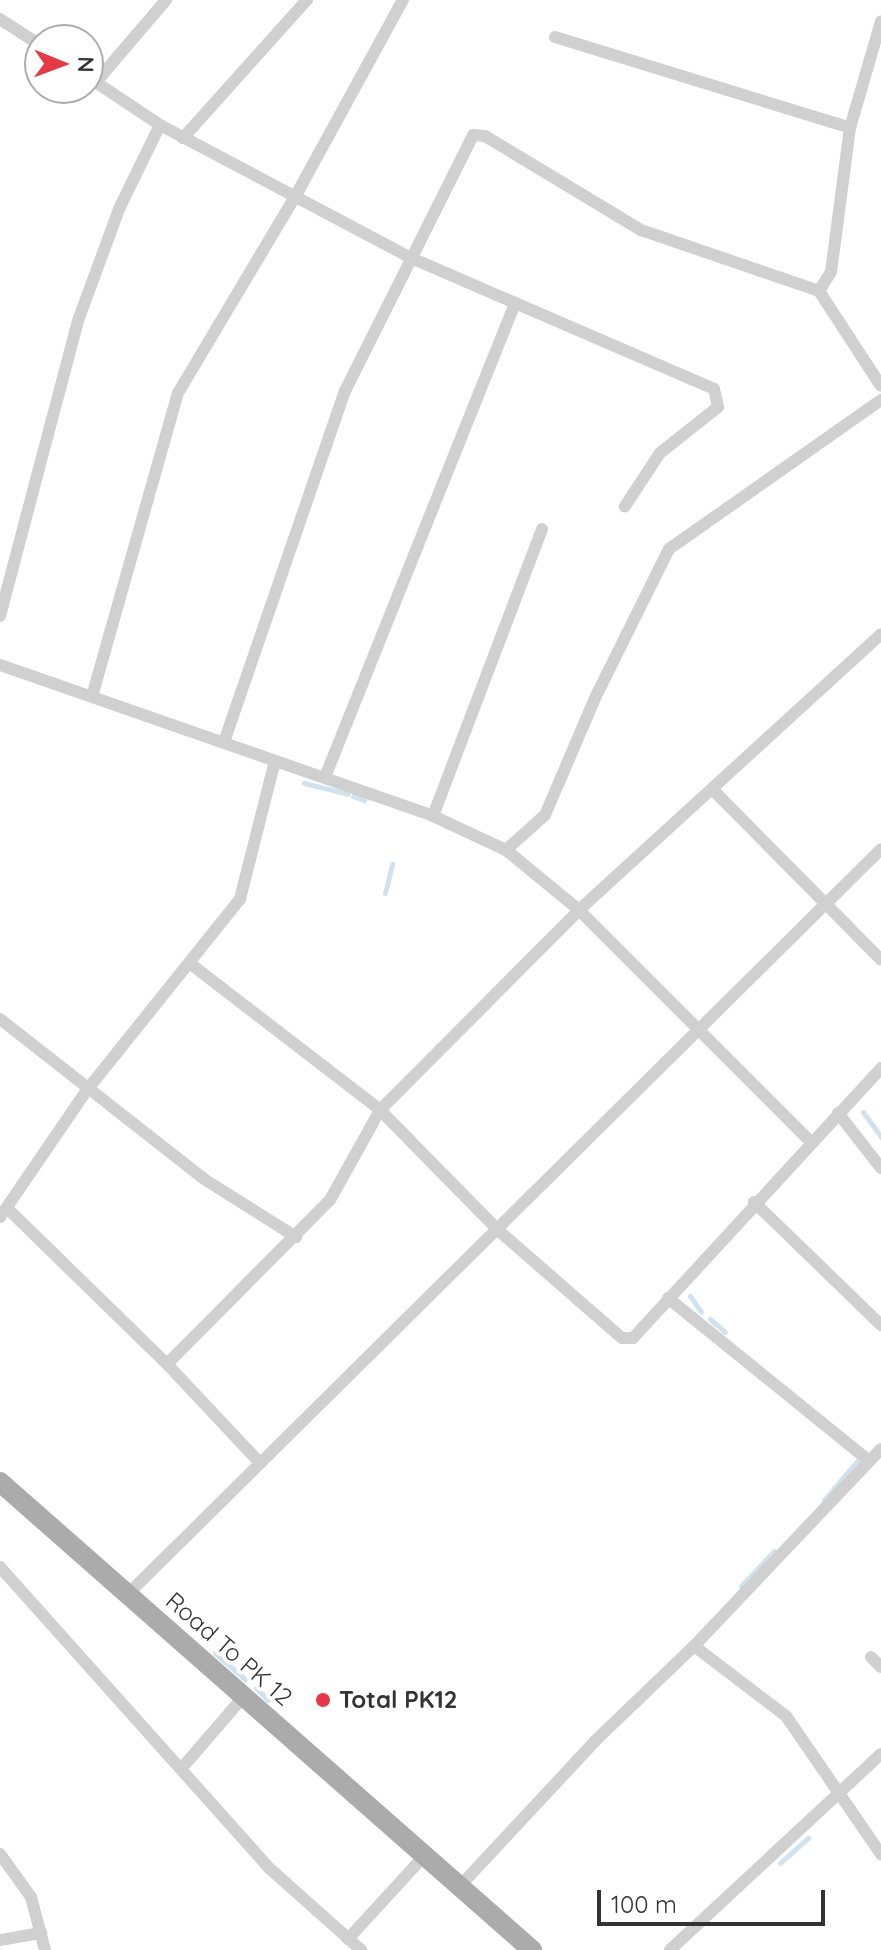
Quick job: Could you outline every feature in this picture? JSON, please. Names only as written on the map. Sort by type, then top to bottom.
[{"type":"main road","name":"Road To PK 12","points":[[0,1482],[532,1950]]},
{"type":"street","points":[[104,67],[166,0]]},
{"type":"street","points":[[183,138],[307,0]]},
{"type":"street","points":[[93,693],[178,393],[295,197],[403,0]]},
{"type":"street","points":[[0,19],[24,35]]},
{"type":"street","points":[[819,291],[831,272],[850,128],[878,43],[881,21]]},
{"type":"street","points":[[555,37],[850,128]]},
{"type":"street","points":[[104,88],[183,138],[409,257],[718,395],[718,407],[660,453],[625,506]]},
{"type":"street","points":[[1,610],[79,318],[119,209],[160,125]]},
{"type":"street","points":[[224,742],[345,391],[468,138],[479,134],[641,230],[819,291],[880,378]]},
{"type":"street","points":[[325,777],[514,306]]},
{"type":"street","points":[[506,850],[552,803],[596,696],[669,549],[709,526],[881,400]]},
{"type":"street","points":[[433,816],[542,529]]},
{"type":"street","points":[[167,1364],[296,1237],[335,1193],[380,1110],[579,910],[881,634]]},
{"type":"street","points":[[0,665],[93,693],[433,816],[506,850],[579,910],[811,1142]]},
{"type":"street","points":[[259,1462],[167,1364],[4,1213],[87,1090],[192,965],[243,893],[275,761]]},
{"type":"street","points":[[712,789],[821,904],[881,960]]},
{"type":"street","points":[[128,1594],[698,1031],[821,904],[881,849]]},
{"type":"street","points":[[192,965],[380,1110],[498,1230],[622,1338],[633,1338],[754,1202],[881,1068]]},
{"type":"street","points":[[0,1019],[204,1179],[296,1237]]},
{"type":"street","points":[[838,1113],[881,1168]]},
{"type":"street","points":[[754,1202],[881,1325]]},
{"type":"street","points":[[668,1298],[869,1461]]},
{"type":"street","points":[[460,1886],[595,1741],[694,1646],[881,1449]]},
{"type":"street","points":[[0,1567],[268,1867],[361,1950]]},
{"type":"street","points":[[694,1646],[786,1716],[881,1854]]},
{"type":"street","points":[[871,1657],[881,1667]]},
{"type":"street","points":[[181,1769],[244,1696]]},
{"type":"street","points":[[670,1950],[881,1754]]},
{"type":"street","points":[[0,1854],[31,1897],[45,1950]]},
{"type":"street","points":[[348,1939],[425,1855]]},
{"type":"street","points":[[0,1940],[41,1933]]},
{"type":"waterway","points":[[304,783],[348,794]]},
{"type":"waterway","points":[[353,796],[364,800]]},
{"type":"waterway","points":[[385,893],[392,864]]},
{"type":"waterway","points":[[863,1112],[881,1137]]},
{"type":"waterway","points":[[690,1296],[701,1312]]},
{"type":"waterway","points":[[710,1319],[725,1332]]},
{"type":"waterway","points":[[824,1500],[858,1460]]},
{"type":"waterway","points":[[741,1586],[774,1551]]},
{"type":"waterway","points":[[215,1653],[245,1679]]},
{"type":"waterway","points":[[256,1688],[268,1700]]},
{"type":"waterway","points":[[780,1863],[808,1838]]},
{"type":"place","name":"Total PK12","points":[[323,1700]]}]
